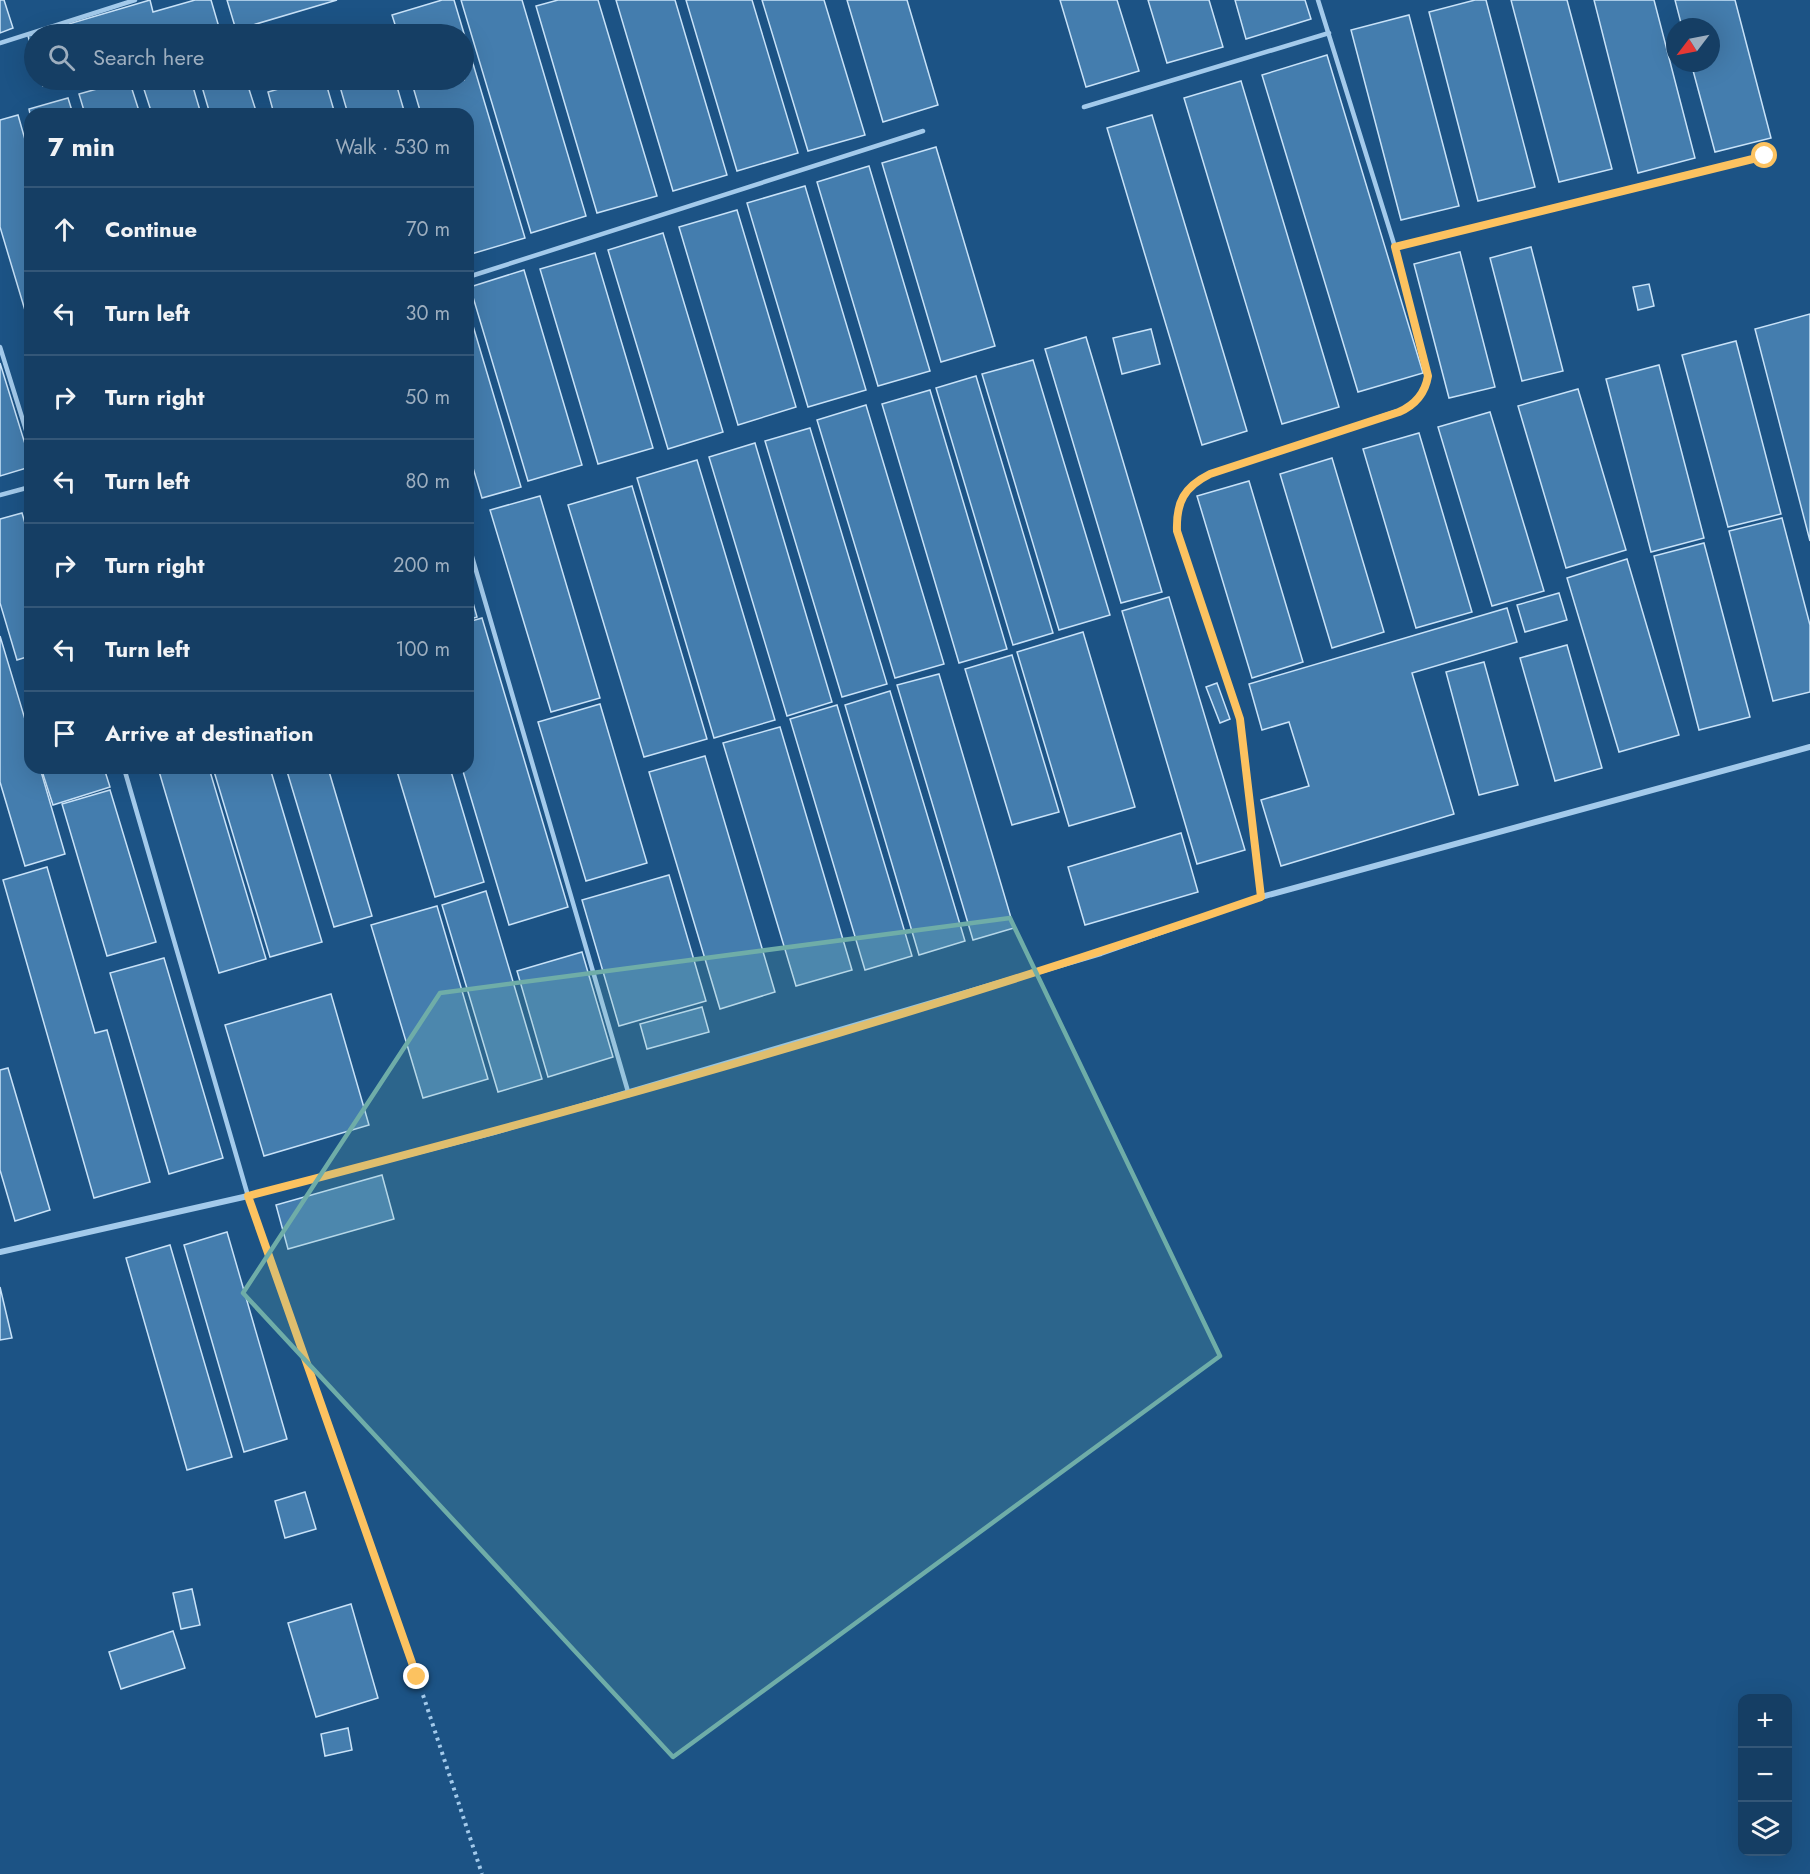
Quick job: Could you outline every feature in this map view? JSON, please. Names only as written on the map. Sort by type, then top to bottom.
[{"type":"street","points":[[0,1252],[248,1196],[629,1095],[1101,953],[1261,897],[1810,747]]},
{"type":"lane","points":[[60,24],[135,0]]},
{"type":"lane","points":[[1261,897],[1240,719],[1177,531],[1179,501],[1197,481],[1210,474],[1399,412],[1417,401],[1426,387],[1428,376],[1395,247],[1318,0]]},
{"type":"lane","points":[[1084,107],[1329,33]]},
{"type":"lane","points":[[0,43],[24,35]]},
{"type":"lane","points":[[474,275],[923,131]]},
{"type":"lane","points":[[1395,247],[1765,156]]},
{"type":"lane","points":[[0,347],[24,424]]},
{"type":"lane","points":[[0,495],[24,489]]},
{"type":"lane","points":[[474,564],[629,1095]]},
{"type":"lane","points":[[126,774],[248,1196],[417,1677]]},
{"type":"path","points":[[417,1677],[482,1874]]},
{"type":"highlighted area","points":[[1010,918],[1220,1356],[673,1757],[243,1293],[440,993]]},
{"type":"building","points":[[0,0],[4,0],[13,28],[0,33]]},
{"type":"building","points":[[150,0],[153,12],[195,0],[211,0],[218,24],[69,24]]},
{"type":"building","points":[[227,0],[337,0],[256,24],[234,24]]},
{"type":"building","points":[[442,0],[454,0],[461,24],[395,24],[392,15]]},
{"type":"building","points":[[461,0],[522,0],[586,216],[531,233],[474,43],[474,24],[468,24]]},
{"type":"building","points":[[558,0],[598,0],[657,196],[597,213],[536,6]]},
{"type":"building","points":[[616,0],[675,0],[727,175],[673,191]]},
{"type":"building","points":[[686,0],[752,0],[798,153],[737,171]]},
{"type":"building","points":[[762,0],[824,0],[865,135],[808,151]]},
{"type":"building","points":[[847,0],[907,0],[938,105],[883,122]]},
{"type":"building","points":[[1060,0],[1117,0],[1139,71],[1086,87]]},
{"type":"building","points":[[1148,0],[1209,0],[1223,47],[1167,63]]},
{"type":"building","points":[[1235,0],[1305,0],[1311,19],[1246,39]]},
{"type":"building","points":[[1475,0],[1486,0],[1535,187],[1478,201],[1429,12]]},
{"type":"building","points":[[1511,0],[1567,0],[1612,169],[1559,182]]},
{"type":"building","points":[[1594,0],[1654,0],[1666,46],[1666,72],[1673,72],[1695,158],[1638,173]]},
{"type":"building","points":[[1675,0],[1735,0],[1771,138],[1715,152],[1693,72],[1720,72],[1720,18],[1680,18]]},
{"type":"building","points":[[1409,15],[1459,206],[1401,220],[1351,30]]},
{"type":"building","points":[[1327,55],[1423,373],[1358,392],[1262,75]]},
{"type":"building","points":[[474,67],[525,238],[474,253],[474,108],[419,108],[414,90],[474,90]]},
{"type":"building","points":[[1241,81],[1339,407],[1282,424],[1184,98]]},
{"type":"building","points":[[93,90],[132,90],[138,108],[83,108],[79,94]]},
{"type":"building","points":[[144,90],[194,90],[199,108],[150,108]]},
{"type":"building","points":[[203,90],[249,90],[255,108],[208,108]]},
{"type":"building","points":[[328,90],[333,108],[272,108],[268,92]]},
{"type":"building","points":[[341,90],[398,90],[403,108],[346,108]]},
{"type":"building","points":[[68,98],[71,108],[33,108]]},
{"type":"building","points":[[18,115],[24,136],[24,307],[0,227],[0,120]]},
{"type":"building","points":[[1152,115],[1247,431],[1202,445],[1107,128]]},
{"type":"building","points":[[936,147],[995,346],[941,362],[882,163]]},
{"type":"building","points":[[869,166],[930,371],[878,386],[817,182]]},
{"type":"building","points":[[805,186],[866,390],[808,407],[747,203]]},
{"type":"building","points":[[737,210],[796,407],[738,425],[679,227]]},
{"type":"building","points":[[663,233],[723,432],[668,449],[608,250]]},
{"type":"building","points":[[1531,247],[1563,371],[1522,381],[1490,258]]},
{"type":"building","points":[[1460,252],[1495,387],[1449,398],[1414,264]]},
{"type":"building","points":[[595,253],[653,448],[598,464],[540,269]]},
{"type":"building","points":[[524,270],[582,465],[528,481],[474,300],[474,286]]},
{"type":"building","points":[[1649,284],[1654,306],[1638,310],[1633,287]]},
{"type":"building","points":[[1810,314],[1810,541],[1755,329]]},
{"type":"building","points":[[474,329],[521,487],[482,498],[474,471]]},
{"type":"building","points":[[1151,329],[1160,364],[1122,374],[1113,338]]},
{"type":"building","points":[[1086,337],[1162,592],[1121,603],[1045,349]]},
{"type":"building","points":[[1736,341],[1781,514],[1728,527],[1682,355]]},
{"type":"building","points":[[1033,360],[1110,615],[1059,630],[982,374]]},
{"type":"building","points":[[0,363],[24,441],[24,469],[0,476]]},
{"type":"building","points":[[1659,365],[1704,538],[1651,552],[1606,379]]},
{"type":"building","points":[[976,376],[1053,633],[1013,645],[936,388]]},
{"type":"building","points":[[1578,389],[1626,550],[1566,568],[1518,406]]},
{"type":"building","points":[[930,390],[1007,649],[959,663],[882,404]]},
{"type":"building","points":[[866,405],[944,664],[895,678],[817,420]]},
{"type":"building","points":[[1490,412],[1544,591],[1492,606],[1438,427]]},
{"type":"building","points":[[810,428],[887,684],[842,697],[765,441]]},
{"type":"building","points":[[1419,433],[1472,612],[1416,628],[1363,449]]},
{"type":"building","points":[[755,443],[832,702],[787,716],[709,457]]},
{"type":"building","points":[[1332,458],[1384,632],[1332,648],[1280,474]]},
{"type":"building","points":[[697,460],[775,720],[714,738],[637,478]]},
{"type":"building","points":[[1249,481],[1303,662],[1252,678],[1197,496]]},
{"type":"building","points":[[632,486],[707,739],[644,757],[568,505]]},
{"type":"building","points":[[540,496],[600,698],[551,712],[490,510]]},
{"type":"building","points":[[22,513],[24,520],[24,658],[17,660],[0,603],[0,519]]},
{"type":"building","points":[[1782,518],[1810,625],[1810,692],[1773,701],[1729,531]]},
{"type":"building","points":[[1704,543],[1750,717],[1699,730],[1654,556]]},
{"type":"building","points":[[1627,559],[1679,735],[1619,752],[1567,578]]},
{"type":"building","points":[[1559,593],[1567,620],[1525,632],[1517,605]]},
{"type":"building","points":[[1169,597],[1245,850],[1197,864],[1122,611]]},
{"type":"building","points":[[1507,608],[1517,642],[1412,673],[1454,814],[1281,866],[1261,800],[1309,786],[1289,722],[1262,730],[1249,684]]},
{"type":"building","points":[[482,618],[568,907],[509,925],[464,774],[474,774],[474,620]]},
{"type":"building","points":[[1083,632],[1135,807],[1069,826],[1017,652]]},
{"type":"building","points":[[0,636],[24,716],[24,774],[42,774],[65,854],[25,866],[0,782]]},
{"type":"building","points":[[1567,645],[1602,768],[1555,781],[1520,658]]},
{"type":"building","points":[[1012,655],[1059,812],[1012,825],[965,669]]},
{"type":"building","points":[[1484,662],[1518,785],[1479,795],[1446,672]]},
{"type":"building","points":[[939,674],[1014,928],[973,940],[897,685]]},
{"type":"building","points":[[1217,683],[1230,719],[1220,723],[1206,687]]},
{"type":"building","points":[[890,691],[965,941],[919,955],[845,705]]},
{"type":"building","points":[[600,704],[647,863],[586,881],[538,722]]},
{"type":"building","points":[[837,705],[912,956],[865,970],[790,719]]},
{"type":"building","points":[[780,727],[852,970],[796,986],[723,743]]},
{"type":"building","points":[[705,756],[775,992],[720,1009],[649,772]]},
{"type":"building","points":[[43,774],[106,774],[110,787],[53,805]]},
{"type":"building","points":[[160,774],[211,774],[266,959],[219,973]]},
{"type":"building","points":[[215,774],[272,774],[322,942],[270,957]]},
{"type":"building","points":[[288,774],[330,774],[372,916],[334,927]]},
{"type":"building","points":[[398,774],[452,774],[484,882],[435,897]]},
{"type":"building","points":[[110,790],[156,942],[107,956],[62,804]]},
{"type":"building","points":[[1181,833],[1198,892],[1085,925],[1068,867]]},
{"type":"building","points":[[47,867],[95,1033],[107,1030],[150,1182],[94,1198],[3,880]]},
{"type":"building","points":[[669,875],[706,1001],[619,1026],[582,900]]},
{"type":"building","points":[[486,891],[542,1079],[498,1092],[442,905]]},
{"type":"building","points":[[437,906],[488,1079],[423,1098],[371,925]]},
{"type":"building","points":[[582,952],[613,1057],[548,1077],[517,971]]},
{"type":"building","points":[[164,958],[223,1158],[169,1174],[110,973]]},
{"type":"building","points":[[331,994],[369,1125],[264,1156],[225,1025]]},
{"type":"building","points":[[702,1007],[709,1032],[647,1049],[640,1024]]},
{"type":"building","points":[[8,1068],[50,1210],[15,1221],[0,1170],[0,1070]]},
{"type":"building","points":[[382,1175],[394,1219],[288,1249],[276,1205]]},
{"type":"building","points":[[227,1232],[287,1439],[244,1452],[184,1245]]},
{"type":"building","points":[[170,1245],[232,1457],[187,1470],[126,1258]]},
{"type":"building","points":[[0,1287],[12,1338],[0,1340]]},
{"type":"building","points":[[305,1492],[316,1529],[285,1538],[275,1501]]},
{"type":"building","points":[[192,1589],[200,1625],[181,1629],[173,1593]]},
{"type":"building","points":[[351,1604],[378,1698],[316,1717],[288,1623]]},
{"type":"building","points":[[173,1631],[185,1668],[121,1689],[109,1652]]},
{"type":"building","points":[[348,1728],[352,1750],[325,1756],[321,1734]]},
{"type":"route","points":[[417,1677],[248,1196],[629,1095],[1101,953],[1261,897],[1251,832],[1245,750],[1240,719],[1177,531],[1179,501],[1185,491],[1210,474],[1399,412],[1417,401],[1426,387],[1428,376],[1395,247],[1765,156]]}]
